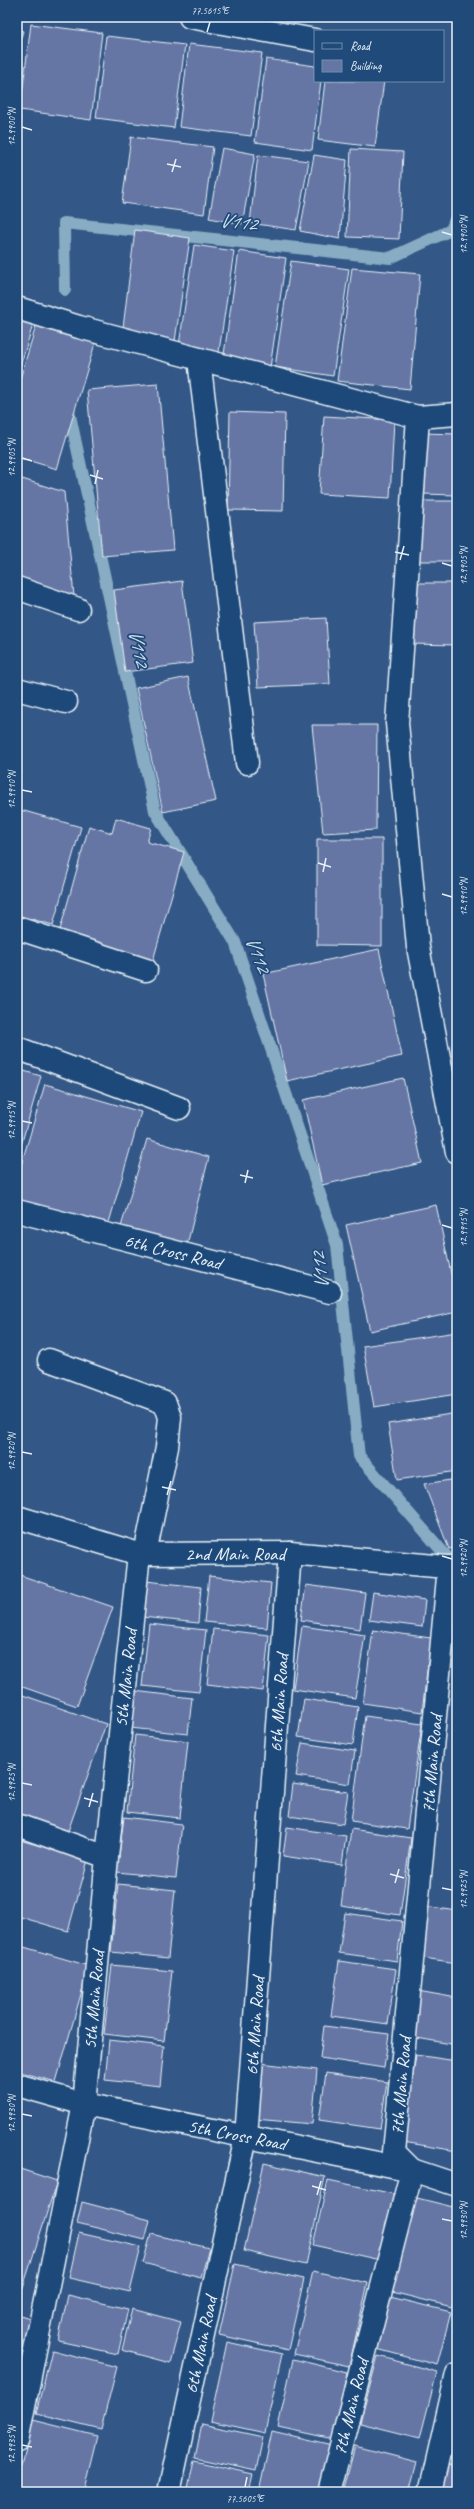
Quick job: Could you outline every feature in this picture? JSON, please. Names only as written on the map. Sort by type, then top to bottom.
[{"type":"street","points":[[190,17],[314,40]]},
{"type":"street","points":[[17,308],[199,359],[418,417],[457,414]]},
{"type":"street","points":[[199,359],[246,763]]},
{"type":"street","points":[[418,417],[397,723],[418,947],[457,1152]]},
{"type":"street","points":[[17,588],[78,609]]},
{"type":"street","points":[[17,689],[66,702]]},
{"type":"street","points":[[17,928],[146,970]]},
{"type":"street","points":[[17,1048],[179,1108]]},
{"type":"street","name":"6th Cross Road","points":[[17,1211],[330,1292]]},
{"type":"street","name":"5th Main Road","points":[[17,2441],[84,2104],[107,1858],[142,1554],[167,1447],[170,1417],[165,1403],[49,1360]]},
{"type":"street","name":"2nd Main Road","points":[[17,1517],[142,1554],[290,1553],[453,1567]]},
{"type":"street","name":"6th Main Road","points":[[169,2492],[246,2137],[290,1553]]},
{"type":"street","name":"7th Main Road","points":[[329,2492],[412,2170],[394,2152],[441,1665],[453,1567]]},
{"type":"street","points":[[17,1825],[107,1858]]},
{"type":"street","name":"5th Cross Road","points":[[17,2085],[84,2104],[412,2170],[457,2185]]},
{"type":"street","points":[[430,2492],[457,2374]]},
{"type":"building","points":[[31,24],[102,33],[91,120],[20,110]]},
{"type":"building","points":[[17,29],[23,31],[17,51]]},
{"type":"building","points":[[106,36],[185,45],[174,128],[96,118]]},
{"type":"building","points":[[189,44],[262,53],[251,136],[179,127]]},
{"type":"building","points":[[266,59],[314,66],[314,82],[321,82],[312,150],[255,142]]},
{"type":"building","points":[[325,82],[384,82],[375,147],[318,140]]},
{"type":"building","points":[[131,137],[213,147],[204,214],[122,203]]},
{"type":"building","points":[[222,148],[255,154],[242,224],[209,218]]},
{"type":"building","points":[[351,149],[403,152],[399,239],[347,237]]},
{"type":"building","points":[[258,155],[309,161],[296,230],[250,223]]},
{"type":"building","points":[[314,155],[347,160],[340,239],[300,231]]},
{"type":"building","points":[[135,230],[190,238],[174,348],[122,336]]},
{"type":"building","points":[[194,245],[234,251],[218,358],[178,352]]},
{"type":"building","points":[[239,251],[286,258],[270,368],[223,361]]},
{"type":"building","points":[[291,261],[349,269],[333,376],[275,367]]},
{"type":"building","points":[[352,268],[420,274],[410,389],[337,381]]},
{"type":"building","points":[[17,313],[35,318],[17,377]]},
{"type":"building","points":[[38,319],[97,337],[57,469],[17,457],[17,389]]},
{"type":"building","points":[[158,384],[173,550],[102,556],[87,390]]},
{"type":"building","points":[[230,412],[285,414],[283,511],[228,510]]},
{"type":"building","points":[[324,416],[394,420],[390,498],[319,494]]},
{"type":"building","points":[[423,433],[457,434],[457,495],[422,494]]},
{"type":"building","points":[[19,478],[64,492],[74,596],[17,578],[17,486]]},
{"type":"building","points":[[417,501],[457,501],[457,561],[417,561]]},
{"type":"building","points":[[182,581],[193,663],[125,672],[114,590]]},
{"type":"building","points":[[415,583],[457,583],[457,645],[409,644]]},
{"type":"building","points":[[326,618],[330,684],[258,687],[254,622]]},
{"type":"building","points":[[188,677],[216,801],[163,812],[136,688]]},
{"type":"building","points":[[312,725],[377,725],[376,830],[323,833]]},
{"type":"building","points":[[17,809],[81,827],[53,925],[17,915]]},
{"type":"building","points":[[116,818],[151,828],[147,842],[184,852],[152,964],[58,937],[89,826],[112,833]]},
{"type":"building","points":[[317,839],[382,839],[382,946],[317,945]]},
{"type":"building","points":[[379,949],[402,1056],[287,1081],[263,974]]},
{"type":"building","points":[[17,1069],[41,1076],[17,1159]]},
{"type":"building","points":[[403,1078],[422,1163],[322,1185],[303,1100]]},
{"type":"building","points":[[45,1084],[141,1112],[108,1226],[17,1200],[17,1179]]},
{"type":"building","points":[[147,1139],[209,1157],[186,1249],[120,1230]]},
{"type":"building","points":[[436,1205],[457,1300],[457,1312],[370,1331],[346,1225]]},
{"type":"building","points":[[457,1332],[457,1394],[374,1407],[363,1346]]},
{"type":"building","points":[[457,1413],[457,1471],[397,1480],[388,1424]]},
{"type":"building","points":[[457,1479],[457,1547],[449,1549],[424,1484]]},
{"type":"building","points":[[17,1574],[113,1607],[77,1706],[17,1685]]},
{"type":"building","points":[[209,1576],[271,1583],[267,1628],[204,1622]]},
{"type":"building","points":[[146,1581],[201,1587],[198,1623],[142,1617]]},
{"type":"building","points":[[306,1585],[365,1593],[360,1629],[301,1620]]},
{"type":"building","points":[[373,1592],[425,1600],[422,1627],[369,1620]]},
{"type":"building","points":[[149,1624],[206,1630],[199,1692],[142,1686]]},
{"type":"building","points":[[302,1626],[365,1635],[355,1698],[293,1689]]},
{"type":"building","points":[[213,1629],[269,1635],[263,1691],[207,1684]]},
{"type":"building","points":[[373,1630],[431,1638],[422,1712],[363,1703]]},
{"type":"building","points":[[134,1691],[192,1698],[188,1734],[130,1728]]},
{"type":"building","points":[[17,1693],[106,1724],[68,1831],[17,1813]]},
{"type":"building","points":[[304,1699],[358,1707],[353,1745],[298,1737]]},
{"type":"building","points":[[365,1716],[422,1724],[407,1829],[351,1821]]},
{"type":"building","points":[[135,1735],[188,1741],[180,1818],[127,1812]]},
{"type":"building","points":[[302,1743],[355,1751],[350,1784],[296,1776]]},
{"type":"building","points":[[293,1784],[348,1792],[343,1824],[289,1816]]},
{"type":"building","points":[[124,1817],[182,1824],[176,1878],[117,1872]]},
{"type":"building","points":[[287,1827],[346,1836],[342,1865],[283,1856]]},
{"type":"building","points":[[351,1829],[411,1838],[400,1915],[341,1906]]},
{"type":"building","points":[[20,1840],[88,1860],[68,1931],[17,1916],[17,1851]]},
{"type":"building","points":[[118,1884],[175,1890],[168,1958],[111,1952]]},
{"type":"building","points":[[425,1906],[457,1911],[457,1963],[417,1957]]},
{"type":"building","points":[[345,1913],[402,1921],[397,1961],[339,1953]]},
{"type":"building","points":[[17,1945],[89,1966],[56,2082],[17,2071]]},
{"type":"building","points":[[339,1961],[396,1969],[388,2024],[331,2016]]},
{"type":"building","points":[[112,1965],[172,1971],[164,2041],[104,2034]]},
{"type":"building","points":[[418,1991],[457,1998],[457,2045],[411,2037]]},
{"type":"building","points":[[324,2026],[389,2034],[384,2068],[320,2058]]},
{"type":"building","points":[[109,2040],[164,2046],[160,2086],[105,2080]]},
{"type":"building","points":[[416,2055],[457,2061],[457,2151],[403,2142]]},
{"type":"building","points":[[261,2063],[317,2070],[312,2124],[255,2119]]},
{"type":"building","points":[[326,2073],[387,2082],[380,2129],[319,2120]]},
{"type":"building","points":[[264,2163],[325,2177],[306,2265],[244,2251]]},
{"type":"building","points":[[17,2168],[57,2181],[18,2303],[17,2302]]},
{"type":"building","points":[[328,2180],[394,2194],[380,2260],[313,2245]]},
{"type":"building","points":[[413,2197],[457,2208],[457,2286],[452,2307],[388,2291]]},
{"type":"building","points":[[82,2202],[150,2220],[145,2240],[77,2223]]},
{"type":"building","points":[[79,2233],[141,2247],[130,2292],[69,2278]]},
{"type":"building","points":[[151,2234],[209,2248],[201,2278],[143,2263]]},
{"type":"building","points":[[235,2264],[304,2279],[288,2350],[219,2335]]},
{"type":"building","points":[[313,2271],[368,2283],[349,2366],[294,2354]]},
{"type":"building","points":[[68,2295],[128,2309],[118,2354],[58,2341]]},
{"type":"building","points":[[386,2296],[451,2312],[437,2365],[373,2348]]},
{"type":"building","points":[[132,2309],[181,2322],[170,2363],[122,2350]]},
{"type":"building","points":[[17,2314],[33,2319],[17,2371]]},
{"type":"building","points":[[227,2342],[282,2354],[265,2433],[210,2421]]},
{"type":"building","points":[[52,2350],[117,2367],[101,2429],[36,2413]]},
{"type":"building","points":[[378,2356],[437,2372],[420,2438],[360,2423]]},
{"type":"building","points":[[293,2359],[347,2372],[333,2439],[278,2427]]},
{"type":"building","points":[[457,2407],[457,2447],[447,2445]]},
{"type":"building","points":[[33,2420],[97,2436],[83,2492],[36,2492],[17,2487]]},
{"type":"building","points":[[202,2424],[263,2437],[256,2471],[195,2458]]},
{"type":"building","points":[[272,2431],[332,2445],[322,2492],[259,2492]]},
{"type":"building","points":[[355,2446],[417,2462],[409,2492],[343,2492]]},
{"type":"building","points":[[194,2461],[253,2474],[249,2492],[187,2492]]},
{"type":"building","points":[[443,2463],[457,2466],[457,2492],[436,2492]]},
{"type":"waterway","name":"V112","points":[[65,290],[64,223],[390,258],[451,230],[457,214]]},
{"type":"waterway","name":"V112","points":[[68,406],[155,811],[235,942],[337,1245],[359,1456],[456,1567]]}]
